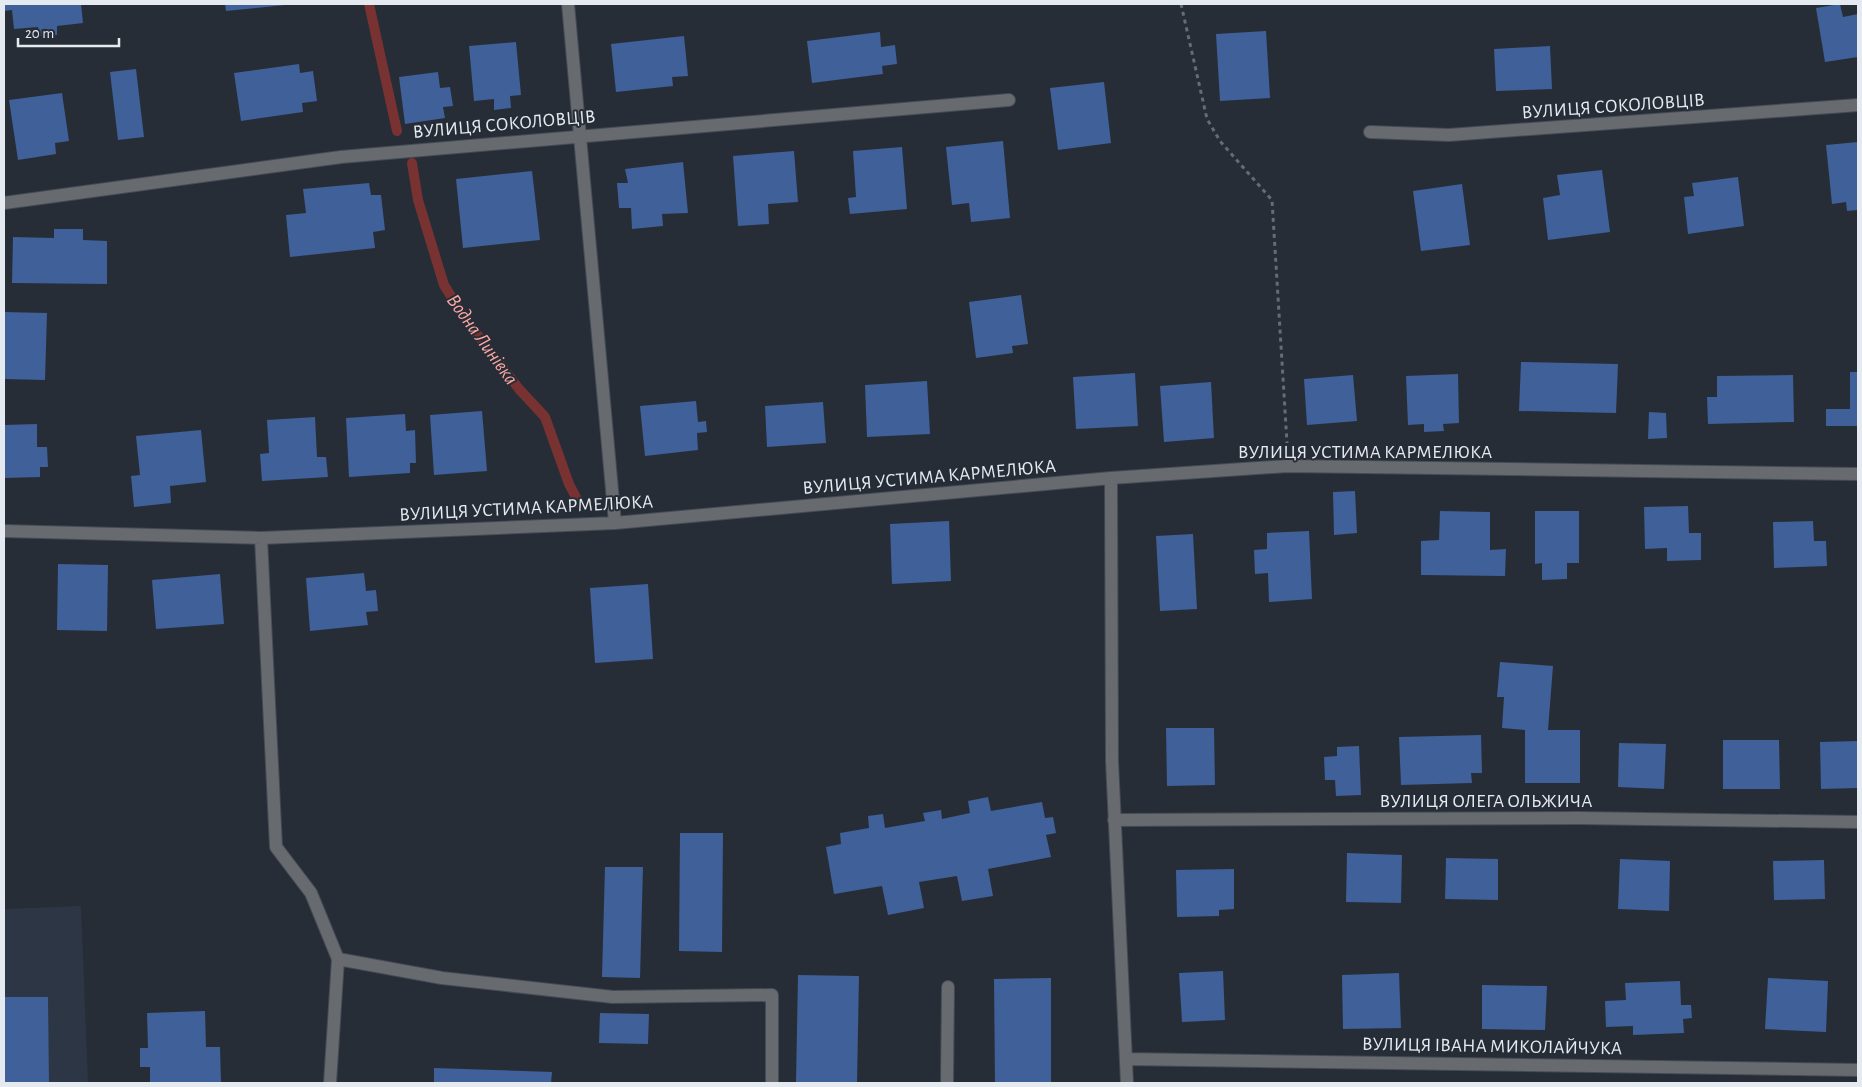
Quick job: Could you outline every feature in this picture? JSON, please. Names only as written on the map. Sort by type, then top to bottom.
[{"type":"street","points":[[568,4],[615,523]]},
{"type":"street","name":"ВУЛИЦЯ СОКОЛОВЦІВ","points":[[4,203],[341,156],[1009,100]]},
{"type":"street","name":"ВУЛИЦЯ СОКОЛОВЦІВ","points":[[1370,132],[1449,135],[1858,105]]},
{"type":"street","name":"ВУЛИЦЯ УСТИМА КАРМЕЛЮКА","points":[[4,531],[261,538],[615,523],[1111,478],[1288,466],[1858,474]]},
{"type":"street","points":[[1111,478],[1112,761],[1127,1083]]},
{"type":"street","points":[[261,538],[276,847],[311,893],[338,960],[330,1083]]},
{"type":"street","name":"ВУЛИЦЯ ОЛЕГА ОЛЬЖИЧА","points":[[1114,820],[1579,818],[1858,822]]},
{"type":"street","points":[[338,960],[442,978],[613,997],[772,995],[772,1083]]},
{"type":"street","points":[[947,1083],[948,987]]},
{"type":"street","name":"ВУЛИЦЯ ІВАНА МИКОЛАЙЧУКА","points":[[1126,1059],[1858,1070]]},
{"type":"path","points":[[1181,4],[1207,119],[1220,141],[1272,200],[1288,466]]},
{"type":"shaded area","points":[[81,906],[88,1083],[4,1083],[4,909]]},
{"type":"building","points":[[4,4],[81,4],[83,23],[57,26],[57,35],[39,36],[38,27],[14,29],[12,10],[4,11]]},
{"type":"building","points":[[225,4],[285,4],[285,5],[226,11]]},
{"type":"building","points":[[1840,4],[1843,17],[1858,14],[1858,57],[1825,62],[1816,8]]},
{"type":"building","points":[[1266,31],[1270,98],[1220,101],[1216,34]]},
{"type":"building","points":[[880,32],[881,47],[895,45],[897,64],[882,66],[883,74],[812,83],[807,41]]},
{"type":"building","points":[[684,36],[688,76],[672,77],[673,86],[616,92],[611,44]]},
{"type":"building","points":[[516,42],[521,95],[510,96],[511,108],[494,110],[494,99],[474,101],[469,46]]},
{"type":"building","points":[[1550,46],[1552,89],[1496,91],[1494,49]]},
{"type":"building","points":[[299,64],[300,73],[313,71],[317,101],[302,103],[303,112],[241,121],[234,73]]},
{"type":"building","points":[[136,69],[144,137],[118,140],[110,72]]},
{"type":"building","points":[[438,72],[440,88],[450,87],[453,106],[443,107],[445,118],[405,124],[399,77]]},
{"type":"building","points":[[1104,82],[1111,143],[1058,150],[1050,88]]},
{"type":"building","points":[[62,93],[69,141],[55,143],[56,154],[18,160],[9,100]]},
{"type":"building","points":[[1003,141],[1010,218],[971,222],[969,203],[952,205],[946,147]]},
{"type":"building","points":[[1858,142],[1858,210],[1847,211],[1846,202],[1832,204],[1826,145]]},
{"type":"building","points":[[902,147],[907,209],[850,214],[848,198],[856,197],[853,151]]},
{"type":"building","points":[[794,151],[798,202],[768,204],[769,224],[738,226],[733,156]]},
{"type":"building","points":[[683,162],[688,213],[662,214],[663,226],[632,229],[631,208],[619,208],[617,183],[628,183],[625,169]]},
{"type":"building","points":[[1602,170],[1610,232],[1548,240],[1543,198],[1560,195],[1557,175]]},
{"type":"building","points":[[532,171],[540,240],[463,248],[456,179]]},
{"type":"building","points":[[1738,177],[1744,226],[1688,234],[1684,197],[1694,196],[1692,183]]},
{"type":"building","points":[[369,183],[371,195],[381,195],[385,230],[373,232],[375,248],[290,257],[286,215],[306,213],[303,189]]},
{"type":"building","points":[[1462,184],[1470,245],[1421,251],[1413,191]]},
{"type":"building","points":[[54,229],[83,229],[83,240],[107,241],[107,284],[12,283],[13,237],[54,238]]},
{"type":"building","points":[[1021,295],[1028,344],[1012,346],[1013,353],[976,358],[969,302]]},
{"type":"building","points":[[4,312],[47,313],[45,380],[4,379]]},
{"type":"building","points":[[1521,362],[1618,364],[1616,413],[1519,411]]},
{"type":"building","points":[[1850,372],[1858,372],[1858,426],[1826,426],[1826,409],[1850,409]]},
{"type":"building","points":[[1135,373],[1138,426],[1076,429],[1073,377]]},
{"type":"building","points":[[1458,374],[1459,423],[1443,424],[1444,431],[1424,432],[1424,424],[1408,425],[1406,376]]},
{"type":"building","points":[[1353,375],[1357,421],[1307,425],[1304,379]]},
{"type":"building","points":[[1793,375],[1794,422],[1708,424],[1707,397],[1717,397],[1717,376]]},
{"type":"building","points":[[927,381],[930,434],[867,437],[865,385]]},
{"type":"building","points":[[1211,382],[1214,438],[1164,442],[1160,386]]},
{"type":"building","points":[[696,401],[698,422],[706,421],[707,432],[697,433],[698,450],[645,456],[640,406]]},
{"type":"building","points":[[823,402],[826,443],[767,447],[765,406]]},
{"type":"building","points":[[482,411],[487,471],[434,475],[430,415]]},
{"type":"building","points":[[1649,412],[1666,413],[1667,438],[1648,439]]},
{"type":"building","points":[[405,414],[406,431],[415,430],[416,463],[410,463],[410,473],[349,477],[346,418]]},
{"type":"building","points":[[315,417],[317,457],[326,457],[328,477],[262,481],[260,454],[269,453],[267,420]]},
{"type":"building","points":[[37,424],[37,447],[47,447],[48,467],[40,467],[40,477],[4,478],[4,425]]},
{"type":"building","points":[[201,430],[206,482],[170,486],[171,503],[134,507],[131,476],[140,475],[136,436]]},
{"type":"building","points":[[1355,491],[1357,533],[1334,535],[1333,492]]},
{"type":"building","points":[[1688,506],[1689,533],[1701,533],[1701,560],[1667,561],[1667,548],[1645,549],[1644,507]]},
{"type":"building","points":[[1440,511],[1490,512],[1490,550],[1506,549],[1505,576],[1421,575],[1421,541],[1439,540]]},
{"type":"building","points":[[1535,511],[1579,511],[1579,563],[1567,563],[1567,579],[1542,580],[1542,563],[1535,564]]},
{"type":"building","points":[[949,521],[951,581],[892,584],[890,524]]},
{"type":"building","points":[[1813,521],[1814,541],[1826,541],[1827,566],[1774,568],[1773,522]]},
{"type":"building","points":[[1309,531],[1312,599],[1269,602],[1268,573],[1255,574],[1254,550],[1267,549],[1267,533]]},
{"type":"building","points":[[1193,534],[1197,609],[1160,611],[1156,536]]},
{"type":"building","points":[[58,564],[108,565],[107,631],[57,630]]},
{"type":"building","points":[[364,573],[366,591],[376,590],[378,611],[366,612],[368,625],[310,631],[306,578]]},
{"type":"building","points":[[220,574],[224,624],[156,629],[152,580]]},
{"type":"building","points":[[648,584],[653,659],[595,663],[590,588]]},
{"type":"building","points":[[1500,662],[1553,666],[1548,730],[1580,730],[1580,783],[1525,783],[1525,730],[1502,728],[1504,697],[1497,697]]},
{"type":"building","points":[[1166,728],[1214,728],[1215,785],[1167,786]]},
{"type":"building","points":[[1481,735],[1482,773],[1471,773],[1472,783],[1401,785],[1399,737]]},
{"type":"building","points":[[1723,740],[1779,740],[1780,789],[1723,789]]},
{"type":"building","points":[[1858,741],[1858,788],[1821,789],[1820,742]]},
{"type":"building","points":[[1619,743],[1666,744],[1664,789],[1618,787]]},
{"type":"building","points":[[1359,746],[1361,795],[1336,796],[1335,780],[1325,780],[1324,757],[1337,756],[1337,747]]},
{"type":"building","points":[[988,797],[991,811],[1042,802],[1045,818],[1053,817],[1056,833],[1046,835],[1051,857],[988,869],[993,896],[962,901],[957,876],[919,882],[924,908],[888,915],[882,886],[834,894],[826,847],[841,844],[840,833],[869,828],[868,816],[883,814],[885,828],[925,821],[923,813],[941,810],[942,819],[970,813],[968,801]]},
{"type":"building","points":[[680,833],[723,833],[722,952],[679,951]]},
{"type":"building","points":[[1347,853],[1402,855],[1401,903],[1346,902]]},
{"type":"building","points":[[1446,858],[1498,859],[1498,900],[1445,899]]},
{"type":"building","points":[[1620,859],[1670,861],[1669,911],[1618,909]]},
{"type":"building","points":[[1824,860],[1825,899],[1774,900],[1773,861]]},
{"type":"building","points":[[605,867],[643,867],[640,978],[602,977]]},
{"type":"building","points":[[1234,869],[1234,909],[1219,910],[1219,916],[1177,917],[1176,870]]},
{"type":"building","points":[[1223,971],[1225,1020],[1182,1022],[1179,973]]},
{"type":"building","points":[[1399,973],[1401,1028],[1343,1029],[1342,975]]},
{"type":"building","points":[[798,975],[859,976],[857,1083],[796,1083]]},
{"type":"building","points":[[1051,978],[1051,1083],[995,1083],[994,979]]},
{"type":"building","points":[[1768,978],[1828,981],[1826,1032],[1765,1029]]},
{"type":"building","points":[[1680,981],[1681,1005],[1691,1005],[1692,1018],[1683,1019],[1684,1033],[1633,1035],[1633,1026],[1606,1027],[1605,1001],[1626,1000],[1625,983]]},
{"type":"building","points":[[1482,985],[1547,986],[1545,1030],[1482,1029]]},
{"type":"building","points":[[4,997],[48,997],[49,1083],[4,1083]]},
{"type":"building","points":[[205,1011],[206,1047],[220,1047],[221,1083],[150,1083],[150,1067],[140,1067],[140,1048],[148,1048],[147,1013]]},
{"type":"building","points":[[600,1013],[649,1014],[648,1044],[599,1043]]},
{"type":"building","points":[[434,1068],[552,1072],[551,1083],[434,1083]]},
{"type":"waterway","name":"Водна Линівка","points":[[369,4],[397,131]]},
{"type":"waterway","name":"Водна Линівка","points":[[412,163],[418,200],[444,285],[464,317],[519,389],[545,417],[569,484],[579,503]]}]
